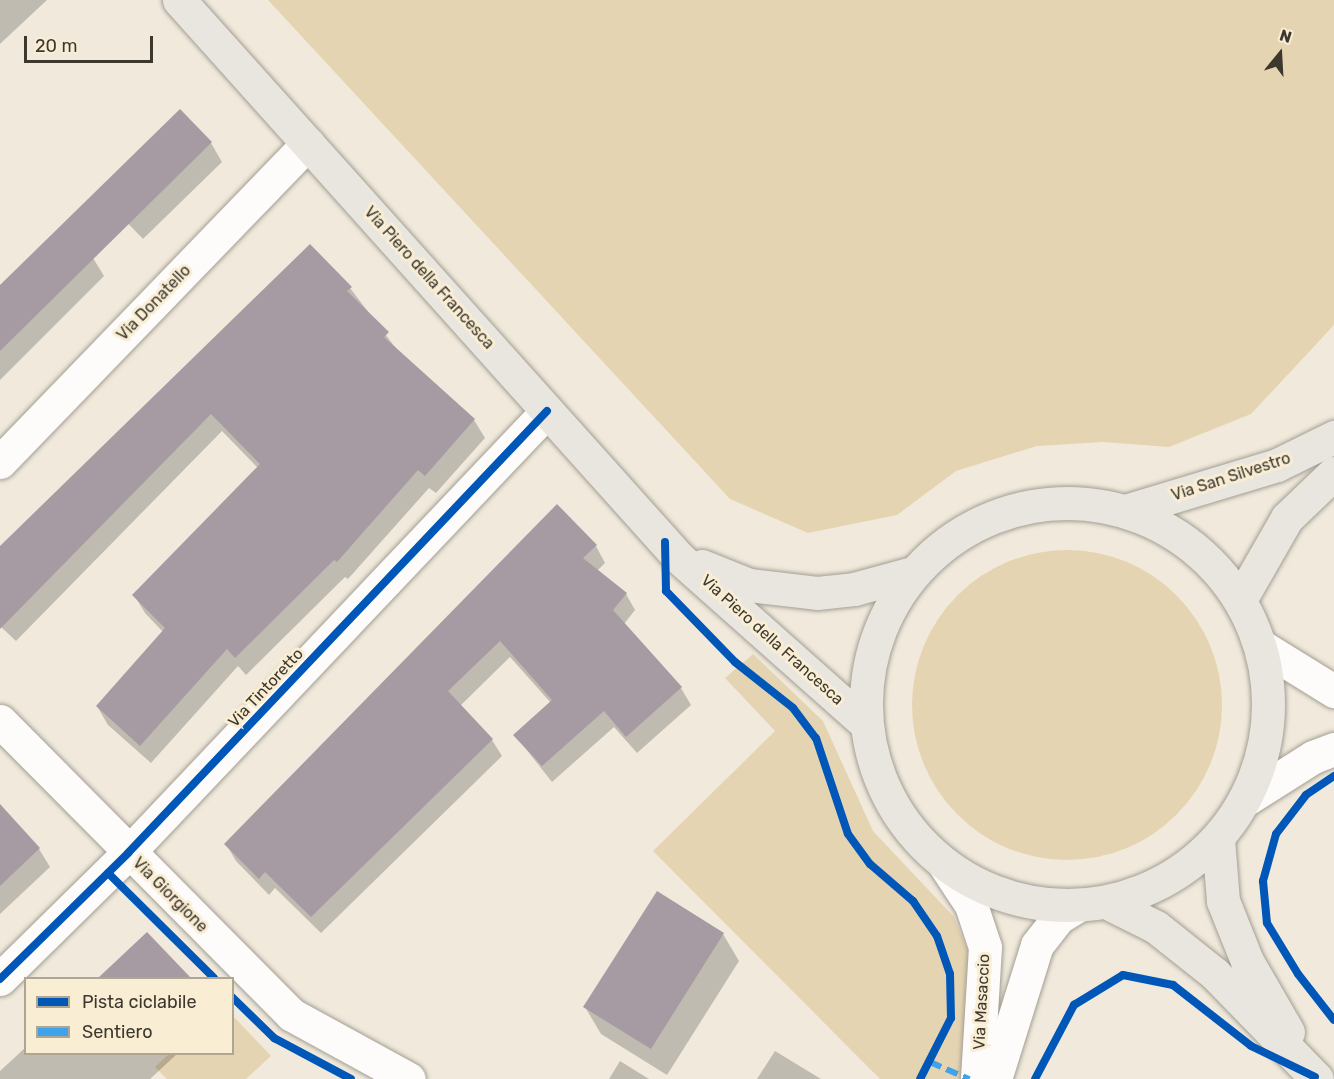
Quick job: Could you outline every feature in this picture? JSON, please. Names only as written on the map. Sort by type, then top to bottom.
[{"type":"main road","name":"Via Piero della Francesca","points":[[179,0],[678,557],[866,723]]},
{"type":"main road","name":"Via San Silvestro","points":[[1125,511],[1277,465],[1334,437]]},
{"type":"main road","points":[[1240,600],[1287,518],[1334,473]]},
{"type":"main road","points":[[1073,502],[1125,511],[1172,532],[1205,557],[1240,600],[1261,646],[1269,696],[1263,753],[1245,800],[1218,839],[1149,889],[1092,904],[1036,904],[978,885],[944,864],[923,846],[885,790],[866,723],[870,659],[896,597],[913,573],[942,546],[1003,513],[1073,502]]},
{"type":"main road","name":"Via Piero della Francesca","points":[[678,557],[749,585],[783,591],[854,589],[913,573]]},
{"type":"main road","points":[[1218,839],[1223,901],[1247,961],[1316,1078]]},
{"type":"main road","points":[[1092,904],[1156,927],[1215,974],[1316,1078]]},
{"type":"street","name":"Via Donatello","points":[[0,462],[308,143]]},
{"type":"street","name":"Via Tintoretto","points":[[0,979],[128,853],[547,411]]},
{"type":"street","points":[[1261,646],[1334,691]]},
{"type":"street","name":"Via Giorgione","points":[[0,721],[128,853],[291,1015],[409,1079]]},
{"type":"street","points":[[1245,800],[1313,757],[1334,749]]},
{"type":"street","name":"Via Masaccio","points":[[944,864],[971,905],[985,947],[977,1079]]},
{"type":"street","name":"Via Masaccio","points":[[995,1079],[1037,945],[1059,917],[1092,904]]},
{"type":"shaded area","points":[[268,0],[1334,0],[1334,325],[1251,414],[1169,447],[1103,442],[1037,446],[956,471],[897,515],[808,533],[730,499]]},
{"type":"shaded area","points":[[1067,550],[1097,553],[1126,562],[1153,576],[1187,607],[1203,632],[1215,660],[1222,705],[1219,735],[1210,764],[1196,791],[1165,825],[1140,841],[1112,853],[1067,860],[1037,857],[1008,848],[981,834],[947,803],[931,778],[919,750],[912,705],[915,675],[924,646],[938,619],[969,585],[994,569],[1022,557]]},
{"type":"shaded area","points":[[753,654],[823,721],[873,831],[954,917],[968,951],[971,996],[960,1079],[880,1079],[653,851],[775,731],[725,678]]},
{"type":"shaded area","points":[[234,1017],[271,1056],[246,1079],[167,1079],[155,1067],[168,1055],[234,1055]]},
{"type":"building","points":[[180,109],[212,142],[0,351],[0,285]]},
{"type":"building","points":[[310,244],[352,287],[347,291],[389,332],[384,337],[475,419],[425,476],[418,470],[337,562],[334,560],[235,658],[227,649],[140,746],[96,706],[165,628],[132,595],[260,464],[211,414],[0,629],[0,546]]},
{"type":"building","points":[[557,504],[597,545],[583,558],[627,593],[613,610],[682,687],[626,737],[604,711],[542,766],[513,735],[552,700],[500,641],[448,691],[493,739],[311,917],[265,872],[259,879],[224,844]]},
{"type":"building","points":[[0,804],[40,848],[0,886]]},
{"type":"building","points":[[657,891],[724,933],[651,1049],[583,1007]]},
{"type":"building","points":[[147,932],[190,977],[99,977]]},
{"type":"marked path","points":[[930,1062],[969,1079]]},
{"type":"cycle path","points":[[0,979],[128,853],[547,411]]},
{"type":"cycle path","points":[[665,542],[666,591],[735,662],[793,708],[816,738],[848,834],[870,864],[913,901],[937,936],[950,974],[951,1018],[920,1079]]},
{"type":"cycle path","points":[[1334,776],[1306,795],[1276,834],[1263,881],[1267,923],[1298,974],[1334,1020]]},
{"type":"cycle path","points":[[108,873],[213,977]]},
{"type":"cycle path","points":[[1035,1079],[1074,1005],[1123,975],[1173,985],[1251,1046],[1315,1077]]},
{"type":"cycle path","points":[[234,999],[274,1038],[351,1079]]}]
